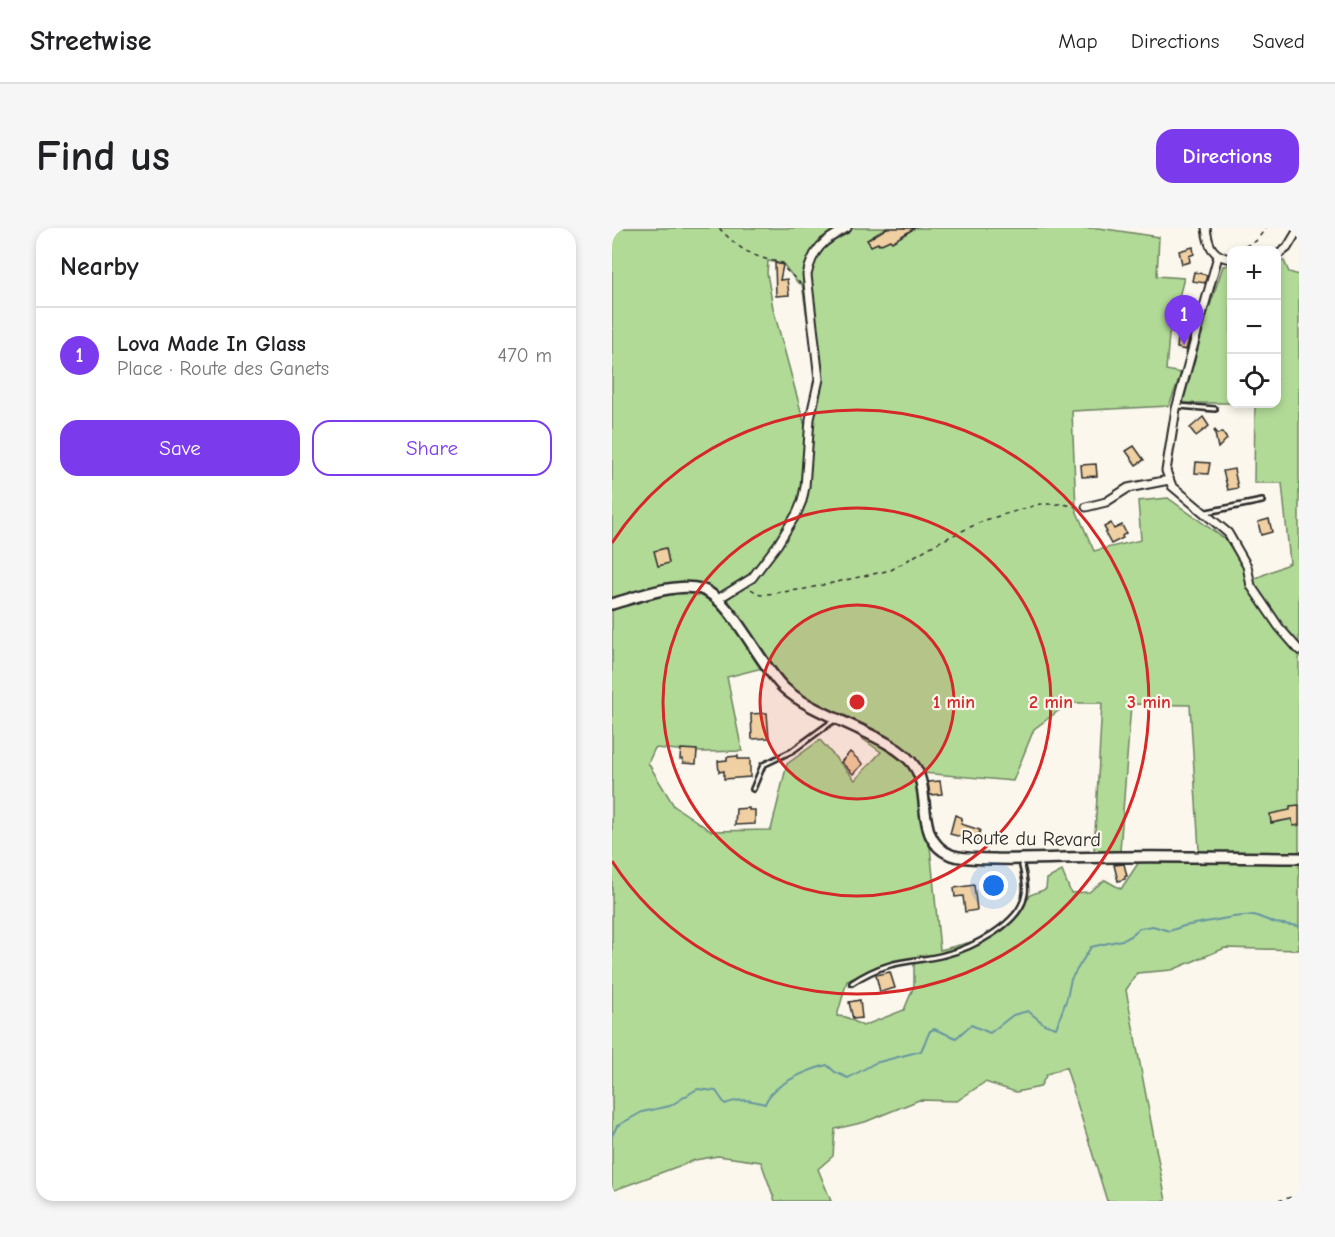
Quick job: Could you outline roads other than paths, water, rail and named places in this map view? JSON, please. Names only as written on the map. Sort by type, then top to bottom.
[{"type":"main road","points":[[612,604],[658,592],[685,588],[701,589],[718,598]]},
{"type":"main road","name":"Route du Revard","points":[[718,598],[772,675],[785,688],[812,707],[884,742],[903,754],[915,766],[922,787],[929,833],[940,849],[955,856],[1020,859],[1299,858]]},
{"type":"street","points":[[718,598],[752,578],[778,544],[797,513],[805,487],[810,419],[819,379],[816,338],[807,283],[810,261],[818,247],[847,228]]},
{"type":"street","points":[[1206,228],[1210,247],[1218,256],[1227,258]]},
{"type":"street","points":[[1281,252],[1287,248],[1299,228]]},
{"type":"street","points":[[1218,256],[1177,405],[1166,471],[1172,486],[1228,533],[1247,566],[1251,586],[1279,627],[1299,650]]},
{"type":"street","points":[[1086,507],[1107,502],[1128,488],[1169,480]]},
{"type":"lane","points":[[1177,405],[1215,409]]},
{"type":"lane","points":[[1205,512],[1262,501]]},
{"type":"lane","points":[[753,789],[763,765],[792,751],[836,719]]},
{"type":"lane","points":[[852,983],[892,964],[942,956],[966,948],[1005,924],[1021,905],[1025,893],[1020,859]]},
{"type":"waterway","points":[[612,1136],[617,1126],[642,1112],[670,1106],[697,1089],[716,1091],[725,1104],[745,1100],[765,1104],[775,1090],[783,1084],[819,1067],[827,1065],[848,1078],[875,1063],[921,1051],[930,1031],[934,1029],[956,1038],[971,1025],[990,1033],[1013,1015],[1028,1011],[1044,1024],[1056,1028],[1071,979],[1091,947],[1126,939],[1140,928],[1153,926],[1169,931],[1184,926],[1254,915],[1275,923],[1299,926]]},
{"type":"place","name":"Lova Made In Glass","points":[[1184,345]]}]
